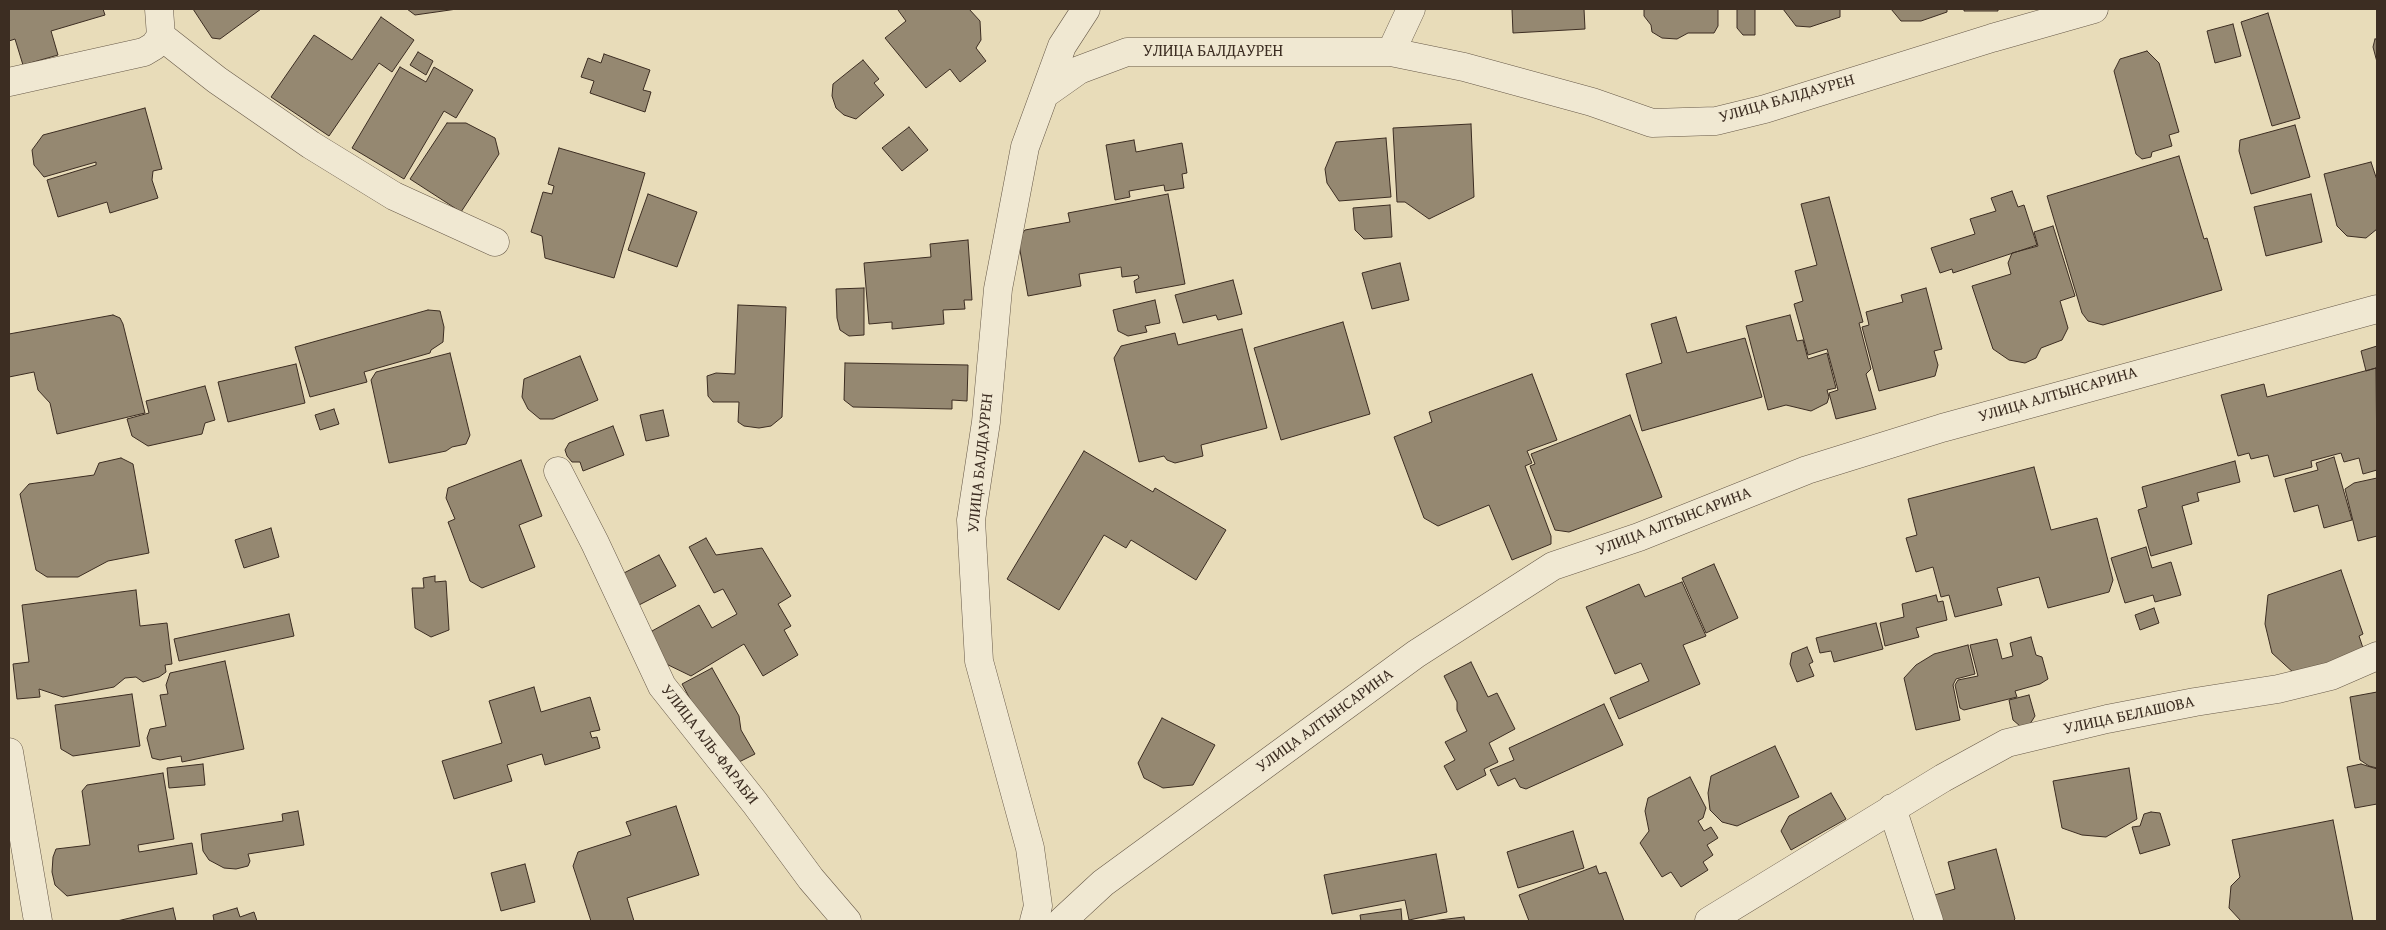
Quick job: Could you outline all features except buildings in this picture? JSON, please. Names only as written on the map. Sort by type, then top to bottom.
[{"type":"street","points":[[9,82],[144,52],[154,46],[161,36],[158,9]]},
{"type":"street","name":"УЛИЦА БАЛДАУРЕН","points":[[1034,921],[1038,906],[1030,848],[979,661],[971,520],[986,422],[998,289],[1025,147],[1062,46],[1086,9]]},
{"type":"street","points":[[1391,52],[1411,9]]},
{"type":"street","name":"УЛИЦА БАЛДАУРЕН","points":[[1045,94],[1078,70],[1127,52],[1391,52],[1464,67],[1592,102],[1652,123],[1716,121],[1765,109],[1992,38],[2094,9]]},
{"type":"street","points":[[161,36],[217,80],[311,145],[394,196],[495,242]]},
{"type":"street","name":"УЛИЦА АЛТЫНСАРИНА","points":[[1062,921],[1103,883],[1416,654],[1554,566],[1639,537],[1807,470],[1942,428],[2377,309]]},
{"type":"street","name":"УЛИЦА АЛЬ-ФАРАБИ","points":[[558,471],[596,544],[662,686],[755,802],[811,880],[847,921]]},
{"type":"street","name":"УЛИЦА БЕЛАШОВА","points":[[1709,921],[1942,778],[2007,743],[2107,719],[2195,702],[2278,689],[2331,676],[2377,656]]},
{"type":"street","points":[[9,752],[38,921]]},
{"type":"street","points":[[1892,808],[1929,921]]}]
